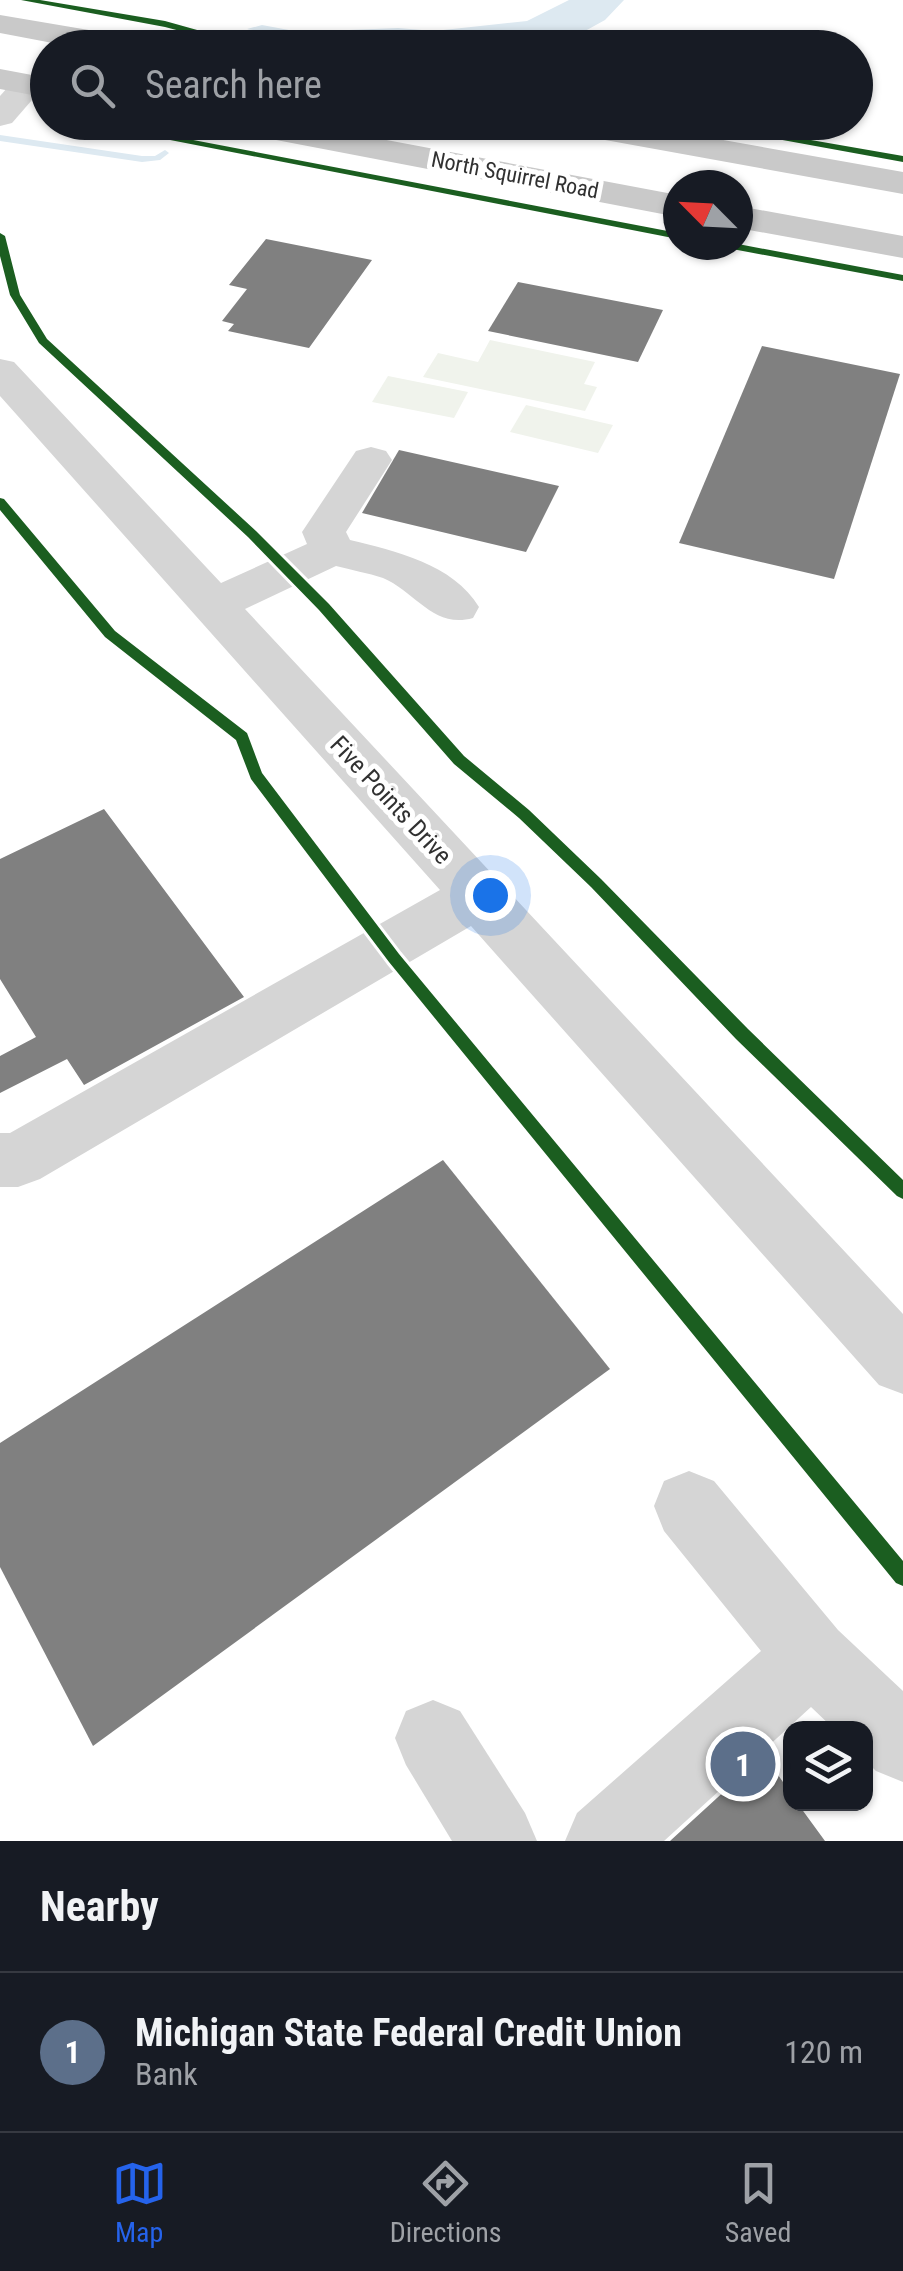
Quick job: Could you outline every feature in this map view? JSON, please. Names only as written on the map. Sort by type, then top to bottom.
[{"type":"main road","points":[[0,24],[34,30]]},
{"type":"main road","name":"North Squirrel Road","points":[[328,140],[663,203]]},
{"type":"main road","points":[[360,146],[406,140]]},
{"type":"main road","points":[[660,140],[903,183]]},
{"type":"main road","points":[[609,193],[600,173],[612,155],[643,143],[666,141]]},
{"type":"main road","points":[[753,219],[903,247]]},
{"type":"street","points":[[0,116],[25,84]]},
{"type":"street","name":"Five Points Drive","points":[[5,385],[478,895],[903,1362]]},
{"type":"street","points":[[332,550],[324,532],[371,460]]},
{"type":"street","points":[[212,606],[332,550],[401,568],[456,607]]},
{"type":"street","points":[[0,1160],[18,1160],[478,895]]},
{"type":"street","points":[[688,1506],[812,1656],[903,1744]]},
{"type":"street","points":[[606,1841],[812,1656]]},
{"type":"street","points":[[433,1738],[498,1841]]},
{"type":"shaded area","points":[[569,0],[624,0],[605,20],[587,30],[443,30],[527,21]]},
{"type":"shaded area","points":[[398,28],[422,30],[349,30]]},
{"type":"shaded area","points":[[490,340],[595,362],[584,384],[597,387],[585,411],[423,377],[438,353],[478,362]]},
{"type":"shaded area","points":[[388,376],[468,392],[454,418],[372,402]]},
{"type":"shaded area","points":[[526,405],[613,425],[598,453],[510,432]]},
{"type":"building","points":[[266,239],[372,260],[309,348],[228,331],[234,324],[222,321],[247,289],[229,285]]},
{"type":"building","points":[[518,282],[663,310],[638,362],[488,331]]},
{"type":"building","points":[[762,346],[900,374],[834,579],[679,543]]},
{"type":"building","points":[[399,450],[559,486],[526,552],[362,513]]},
{"type":"building","points":[[104,809],[244,997],[84,1085],[67,1059],[0,1093],[0,1056],[36,1037],[0,979],[0,859]]},
{"type":"building","points":[[443,1160],[610,1369],[93,1746],[0,1567],[0,1443]]},
{"type":"building","points":[[764,1755],[783,1782],[783,1811],[803,1811],[825,1841],[670,1841]]},
{"type":"waterway","points":[[251,29],[275,30]]},
{"type":"waterway","points":[[0,138],[142,159],[165,153]]},
{"type":"cycle path","points":[[25,0],[188,30]]},
{"type":"cycle path","points":[[176,140],[663,233]]},
{"type":"cycle path","points":[[793,140],[903,159]]},
{"type":"cycle path","points":[[0,236],[15,295],[43,341],[252,534],[324,607],[459,760],[524,814],[596,883],[742,1034],[903,1191]]},
{"type":"cycle path","points":[[753,250],[903,278]]},
{"type":"cycle path","points":[[0,502],[110,634],[242,737],[256,775],[394,958],[903,1576]]},
{"type":"place","name":"Michigan State Federal Credit Union","points":[[743,1764]]}]
